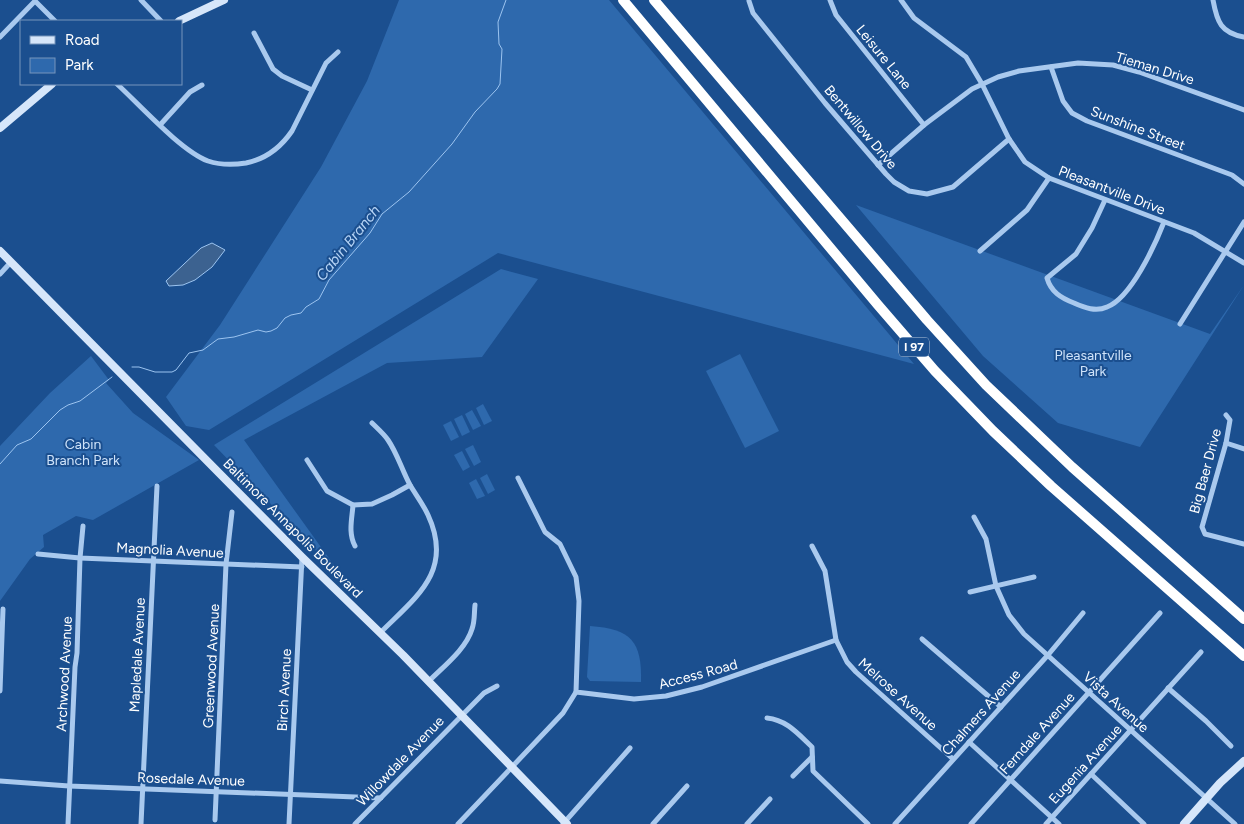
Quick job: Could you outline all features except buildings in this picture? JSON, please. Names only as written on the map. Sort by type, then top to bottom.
[{"type":"highway","name":"I 97","points":[[623,0],[878,305],[947,384],[1051,486],[1244,656]]},
{"type":"highway","points":[[654,0],[761,124]]},
{"type":"highway","name":"I 97","points":[[661,0],[761,124],[927,320],[986,384],[1072,467],[1244,619]]},
{"type":"main road","points":[[181,20],[224,0]]},
{"type":"main road","points":[[0,128],[51,85]]},
{"type":"main road","name":"Baltimore Annapolis Boulevard","points":[[0,251],[302,557],[381,632],[462,714],[565,823]]},
{"type":"main road","points":[[1184,824],[1225,778],[1244,761]]},
{"type":"street","points":[[141,0],[160,20]]},
{"type":"street","name":"Leisure Lane","points":[[830,0],[836,15],[924,125]]},
{"type":"street","name":"Pleasantville Drive","points":[[902,0],[914,18],[966,57],[982,84],[1009,139],[1024,162],[1049,178],[1194,232],[1244,263]]},
{"type":"street","points":[[1213,0],[1215,14],[1221,25],[1232,35],[1244,37]]},
{"type":"street","points":[[0,37],[35,1],[53,20]]},
{"type":"street","name":"Bentwillow Drive","points":[[749,1],[753,13],[826,104],[894,182],[909,191],[927,194],[953,187],[1009,139]]},
{"type":"street","points":[[254,33],[273,69],[282,76],[312,90]]},
{"type":"street","points":[[118,85],[188,150],[207,161],[234,165],[255,161],[272,152],[285,140],[292,131],[326,63],[338,52]]},
{"type":"street","name":"Tieman Drive","points":[[878,165],[924,125],[964,94],[982,84],[1019,71],[1078,62],[1113,65],[1139,72],[1244,110]]},
{"type":"street","name":"Sunshine Street","points":[[1051,67],[1063,101],[1072,113],[1087,121],[1232,175],[1244,184]]},
{"type":"street","points":[[160,125],[190,92],[202,85]]},
{"type":"street","points":[[980,251],[1028,210],[1049,178]]},
{"type":"street","points":[[1105,200],[1092,228],[1076,254],[1047,278],[1049,286],[1057,294],[1081,306],[1097,310],[1107,308],[1118,301],[1152,252],[1164,222]]},
{"type":"street","points":[[1180,324],[1244,222]]},
{"type":"street","points":[[0,274],[11,262]]},
{"type":"street","name":"Big Baer Drive","points":[[1226,414],[1230,420],[1226,443],[1202,527],[1205,534],[1244,544]]},
{"type":"street","points":[[372,423],[388,439],[410,485],[428,515],[435,535],[436,556],[432,572],[423,590],[381,632]]},
{"type":"street","points":[[1226,443],[1244,449]]},
{"type":"street","points":[[307,460],[327,491],[354,505],[372,504],[410,485]]},
{"type":"street","points":[[458,824],[563,714],[576,692],[579,601],[576,577],[560,544],[545,532],[518,478]]},
{"type":"street","name":"Mapledale Avenue","points":[[141,824],[158,486]]},
{"type":"street","points":[[354,505],[350,530],[351,540],[355,546]]},
{"type":"street","name":"Greenwood Avenue","points":[[215,820],[226,564],[232,512]]},
{"type":"street","name":"Vista Avenue","points":[[974,517],[986,539],[996,586],[1009,615],[1024,634],[1235,824]]},
{"type":"street","name":"Archwood Avenue","points":[[68,824],[83,526]]},
{"type":"street","points":[[812,546],[825,571],[836,640]]},
{"type":"street","name":"Magnolia Avenue","points":[[38,554],[80,558],[302,567]]},
{"type":"street","name":"Birch Avenue","points":[[289,824],[302,557]]},
{"type":"street","points":[[970,592],[1034,577]]},
{"type":"street","points":[[429,681],[469,636],[473,627],[474,605]]},
{"type":"street","points":[[0,691],[3,609]]},
{"type":"street","name":"Chalmers Avenue","points":[[895,824],[1048,655],[1083,613]]},
{"type":"street","name":"Ferndale Avenue","points":[[970,824],[1160,613]]},
{"type":"street","points":[[922,639],[1001,707]]},
{"type":"street","name":"Access Road","points":[[576,692],[634,699],[666,696],[702,687],[836,640]]},
{"type":"street","name":"Melrose Avenue","points":[[836,640],[847,662],[856,672],[953,759]]},
{"type":"street","name":"Eugenia Avenue","points":[[1046,824],[1201,652]]},
{"type":"street","name":"Willowdale Avenue","points":[[355,824],[462,714],[484,693],[497,686]]},
{"type":"street","points":[[1168,688],[1232,746]]},
{"type":"street","points":[[767,718],[777,719],[786,723],[812,747],[812,771],[868,824]]},
{"type":"street","points":[[969,742],[1060,824]]},
{"type":"street","points":[[565,823],[630,748]]},
{"type":"street","points":[[793,776],[812,757]]},
{"type":"street","points":[[1091,774],[1144,824]]},
{"type":"street","name":"Rosedale Avenue","points":[[0,781],[69,786],[381,798]]},
{"type":"street","points":[[653,824],[687,786]]},
{"type":"street","points":[[747,824],[770,799]]},
{"type":"green space","points":[[399,0],[609,0],[914,364],[498,253],[209,430],[186,426],[166,397],[220,325],[321,167],[367,81]]},
{"type":"green space","name":"Pleasantville Park","points":[[856,205],[1210,334],[1244,285],[1140,447],[1058,423],[983,356]]},
{"type":"green space","points":[[501,269],[538,279],[482,357],[387,363],[244,440],[346,582],[214,445]]},
{"type":"green space","points":[[740,354],[779,431],[745,448],[706,371]]},
{"type":"green space","name":"Cabin Branch Park","points":[[91,356],[109,380],[106,383],[133,413],[199,460],[93,520],[76,516],[43,535],[44,547],[30,559],[0,601],[0,446],[50,393]]},
{"type":"green space","points":[[483,404],[492,421],[484,425],[476,408]]},
{"type":"green space","points":[[472,410],[481,426],[473,430],[465,414]]},
{"type":"green space","points":[[462,415],[470,432],[462,436],[454,419]]},
{"type":"green space","points":[[451,421],[459,437],[451,441],[443,425]]},
{"type":"green space","points":[[473,445],[481,462],[474,466],[465,449]]},
{"type":"green space","points":[[462,451],[470,467],[463,471],[454,455]]},
{"type":"green space","points":[[487,474],[495,490],[488,494],[480,478]]},
{"type":"green space","points":[[476,479],[485,496],[477,499],[469,483]]},
{"type":"green space","points":[[590,626],[615,630],[631,640],[639,656],[641,682],[590,681],[587,677]]},
{"type":"shaded area","points":[[212,243],[225,250],[212,267],[195,280],[183,285],[169,286],[166,281],[201,248]]},
{"type":"waterway","name":"Cabin Branch","points":[[132,367],[155,372],[172,372],[176,370],[189,353],[203,350],[218,339],[234,337],[258,330],[271,331],[277,328],[285,318],[301,313],[306,307],[319,299],[329,280],[370,233],[382,214],[409,192],[452,144],[475,112],[497,89],[500,84],[502,49],[499,44],[498,22],[506,0]]},
{"type":"waterway","name":"Cabin Branch","points":[[0,464],[17,445],[31,439],[60,410],[80,401],[112,377]]}]
